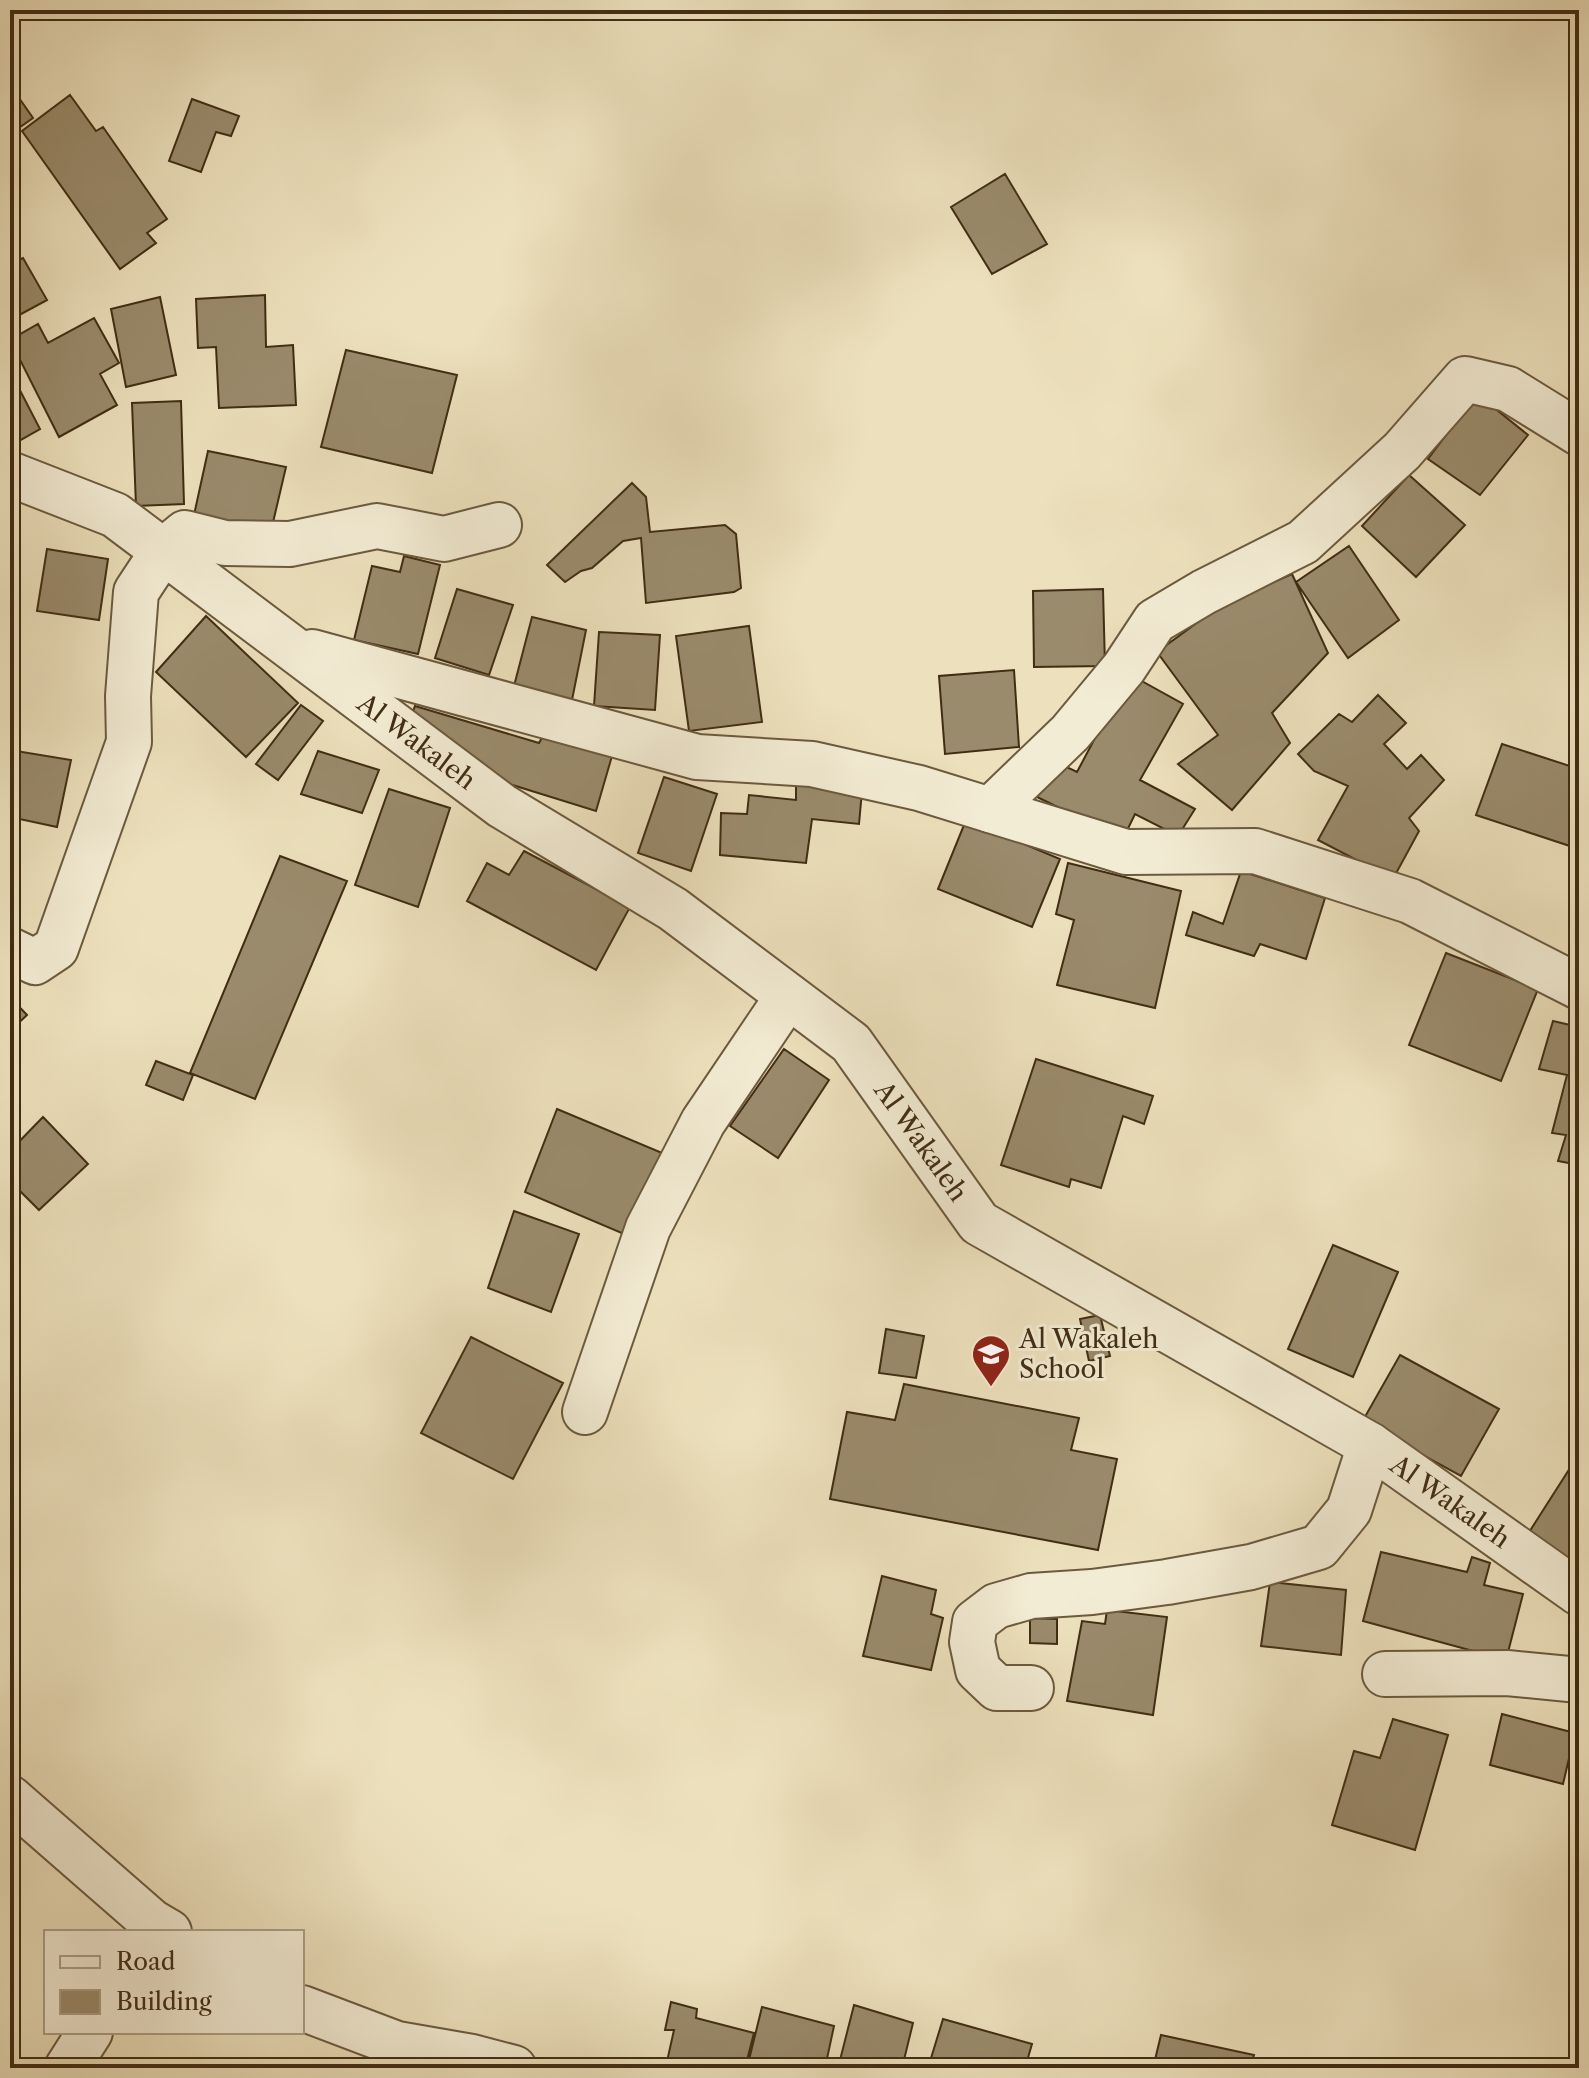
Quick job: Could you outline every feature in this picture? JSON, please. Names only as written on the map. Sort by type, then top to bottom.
[{"type":"street","points":[[990,810],[1070,733],[1124,668],[1155,621],[1204,592],[1303,542],[1402,451],[1465,379],[1508,389],[1579,433]]},
{"type":"street","name":"Al Wakaleh","points":[[10,474],[115,515],[502,806],[673,909],[851,1043],[979,1223],[1370,1445],[1579,1593]]},
{"type":"street","points":[[10,950],[35,962],[56,948],[129,742],[128,696],[136,592],[163,551],[185,533],[225,543],[290,544],[377,526],[444,539],[499,525]]},
{"type":"street","points":[[291,646],[697,757],[812,764],[919,788],[1126,852],[1255,851],[1410,901],[1579,987]]},
{"type":"street","points":[[585,1412],[648,1228],[703,1122],[788,996]]},
{"type":"street","points":[[1031,1688],[997,1688],[978,1670],[972,1642],[975,1622],[996,1606],[1031,1596],[1092,1592],[1237,1570],[1319,1547],[1349,1510],[1370,1445]]},
{"type":"street","points":[[1385,1674],[1507,1673],[1579,1680]]},
{"type":"street","points":[[10,1798],[156,1929]]},
{"type":"street","points":[[304,2009],[397,2044],[514,2068]]},
{"type":"street","points":[[67,2068],[89,2034]]},
{"type":"building","points":[[10,85],[33,118],[10,134]]},
{"type":"building","points":[[70,95],[96,131],[103,127],[167,219],[147,233],[156,243],[120,269],[22,131]]},
{"type":"building","points":[[192,99],[239,116],[231,136],[216,132],[201,172],[169,161]]},
{"type":"building","points":[[1005,174],[1047,244],[992,274],[951,207]]},
{"type":"building","points":[[23,258],[47,300],[10,320],[10,264]]},
{"type":"building","points":[[265,295],[266,347],[293,345],[296,405],[219,408],[216,347],[198,348],[196,299]]},
{"type":"building","points":[[160,297],[176,375],[126,387],[111,309]]},
{"type":"building","points":[[94,318],[119,363],[100,374],[117,405],[59,437],[10,340],[38,324],[48,343]]},
{"type":"building","points":[[346,350],[457,375],[432,473],[321,447]]},
{"type":"building","points":[[10,371],[40,429],[10,446]]},
{"type":"building","points":[[1477,394],[1528,435],[1480,495],[1428,459]]},
{"type":"building","points":[[181,401],[184,504],[136,506],[132,403]]},
{"type":"building","points":[[208,451],[286,467],[271,531],[194,515]]},
{"type":"building","points":[[1409,475],[1465,525],[1416,577],[1362,526]]},
{"type":"building","points":[[632,483],[646,497],[650,532],[725,525],[736,534],[741,588],[734,592],[646,603],[641,538],[623,541],[592,568],[581,571],[565,582],[547,565]]},
{"type":"building","points":[[1349,546],[1399,620],[1348,658],[1296,582]]},
{"type":"building","points":[[47,549],[108,559],[99,620],[37,611]]},
{"type":"building","points":[[404,556],[440,565],[418,654],[354,640],[372,566],[400,572]]},
{"type":"building","points":[[1292,574],[1328,653],[1272,713],[1290,743],[1232,810],[1178,764],[1218,735],[1157,652],[1220,606]]},
{"type":"building","points":[[457,589],[513,605],[489,675],[435,658]]},
{"type":"building","points":[[1103,589],[1105,666],[1034,667],[1033,591]]},
{"type":"building","points":[[206,616],[298,703],[246,757],[156,672]]},
{"type":"building","points":[[532,617],[586,630],[572,700],[514,686]]},
{"type":"building","points":[[749,626],[762,722],[689,731],[676,636]]},
{"type":"building","points":[[599,632],[660,635],[655,710],[594,706]]},
{"type":"building","points":[[1014,670],[1019,747],[945,754],[939,676]]},
{"type":"building","points":[[1129,674],[1183,704],[1140,780],[1195,809],[1178,836],[1135,814],[1123,839],[1037,797],[1056,762],[1077,772]]},
{"type":"building","points":[[1378,695],[1406,723],[1384,744],[1407,769],[1421,755],[1444,780],[1409,818],[1419,831],[1393,879],[1318,840],[1348,786],[1314,771],[1298,754],[1339,714],[1352,722]]},
{"type":"building","points":[[301,705],[323,721],[278,780],[256,764]]},
{"type":"building","points":[[415,706],[539,743],[544,734],[612,756],[596,811],[474,773],[480,761],[435,748],[409,722]]},
{"type":"building","points":[[1502,744],[1579,769],[1579,849],[1476,815]]},
{"type":"building","points":[[10,750],[71,760],[57,827],[10,817]]},
{"type":"building","points":[[318,751],[379,770],[362,813],[301,794]]},
{"type":"building","points":[[664,777],[717,794],[691,871],[638,853]]},
{"type":"building","points":[[796,784],[862,791],[859,824],[812,819],[806,863],[720,855],[721,813],[747,814],[749,795],[796,800]]},
{"type":"building","points":[[389,789],[450,808],[418,907],[355,885]]},
{"type":"building","points":[[966,820],[1060,859],[1032,927],[938,889]]},
{"type":"building","points":[[524,851],[630,907],[596,970],[467,901],[487,863],[509,875]]},
{"type":"building","points":[[280,856],[347,881],[255,1099],[190,1073]]},
{"type":"building","points":[[1068,863],[1181,891],[1155,1008],[1057,985],[1074,920],[1056,914]]},
{"type":"building","points":[[1241,871],[1325,898],[1306,959],[1260,944],[1254,956],[1186,935],[1193,912],[1223,924]]},
{"type":"building","points":[[1446,953],[1538,989],[1501,1081],[1409,1045]]},
{"type":"building","points":[[10,997],[27,1015],[10,1031]]},
{"type":"building","points":[[1553,1021],[1579,1027],[1579,1165],[1558,1161],[1566,1135],[1552,1133],[1567,1075],[1539,1069]]},
{"type":"building","points":[[784,1049],[829,1080],[778,1158],[730,1126]]},
{"type":"building","points":[[1036,1059],[1153,1096],[1144,1124],[1123,1116],[1101,1188],[1071,1179],[1069,1187],[1001,1165]]},
{"type":"building","points":[[156,1061],[193,1075],[183,1100],[146,1085]]},
{"type":"building","points":[[557,1109],[667,1155],[631,1237],[525,1192]]},
{"type":"building","points":[[43,1117],[88,1164],[39,1210],[10,1181],[10,1151]]},
{"type":"building","points":[[514,1211],[579,1234],[551,1312],[488,1288]]},
{"type":"building","points":[[1333,1245],[1398,1272],[1353,1377],[1288,1349]]},
{"type":"building","points":[[1100,1315],[1110,1356],[1089,1361],[1080,1319]]},
{"type":"building","points":[[886,1329],[924,1336],[916,1378],[879,1373]]},
{"type":"building","points":[[471,1337],[563,1383],[513,1479],[421,1433]]},
{"type":"building","points":[[1400,1355],[1499,1409],[1461,1476],[1362,1422]]},
{"type":"building","points":[[904,1384],[1079,1418],[1071,1450],[1117,1459],[1098,1550],[830,1499],[847,1412],[895,1420]]},
{"type":"building","points":[[1579,1454],[1579,1571],[1526,1537]]},
{"type":"building","points":[[1381,1552],[1467,1572],[1472,1557],[1490,1563],[1484,1585],[1523,1594],[1506,1660],[1363,1621]]},
{"type":"building","points":[[882,1576],[936,1590],[931,1614],[943,1618],[931,1670],[863,1656]]},
{"type":"building","points":[[1270,1582],[1346,1590],[1341,1655],[1261,1646]]},
{"type":"building","points":[[1107,1610],[1167,1617],[1153,1715],[1067,1701],[1082,1621],[1105,1624]]},
{"type":"building","points":[[1030,1618],[1057,1619],[1057,1644],[1030,1643]]},
{"type":"building","points":[[1502,1714],[1575,1733],[1563,1784],[1490,1765]]},
{"type":"building","points":[[1393,1719],[1448,1735],[1415,1850],[1332,1825],[1354,1751],[1380,1758]]},
{"type":"building","points":[[671,2002],[697,2009],[696,2018],[754,2033],[745,2068],[666,2066],[674,2030],[665,2030]]},
{"type":"building","points":[[854,2005],[913,2023],[902,2068],[838,2068]]},
{"type":"building","points":[[762,2007],[834,2026],[825,2068],[747,2068]]},
{"type":"building","points":[[943,2019],[1032,2044],[1025,2068],[928,2068]]},
{"type":"building","points":[[1161,2035],[1254,2055],[1250,2068],[1153,2068]]},
{"type":"place","name":"Al Wakaleh School","points":[[991,1388]]}]
